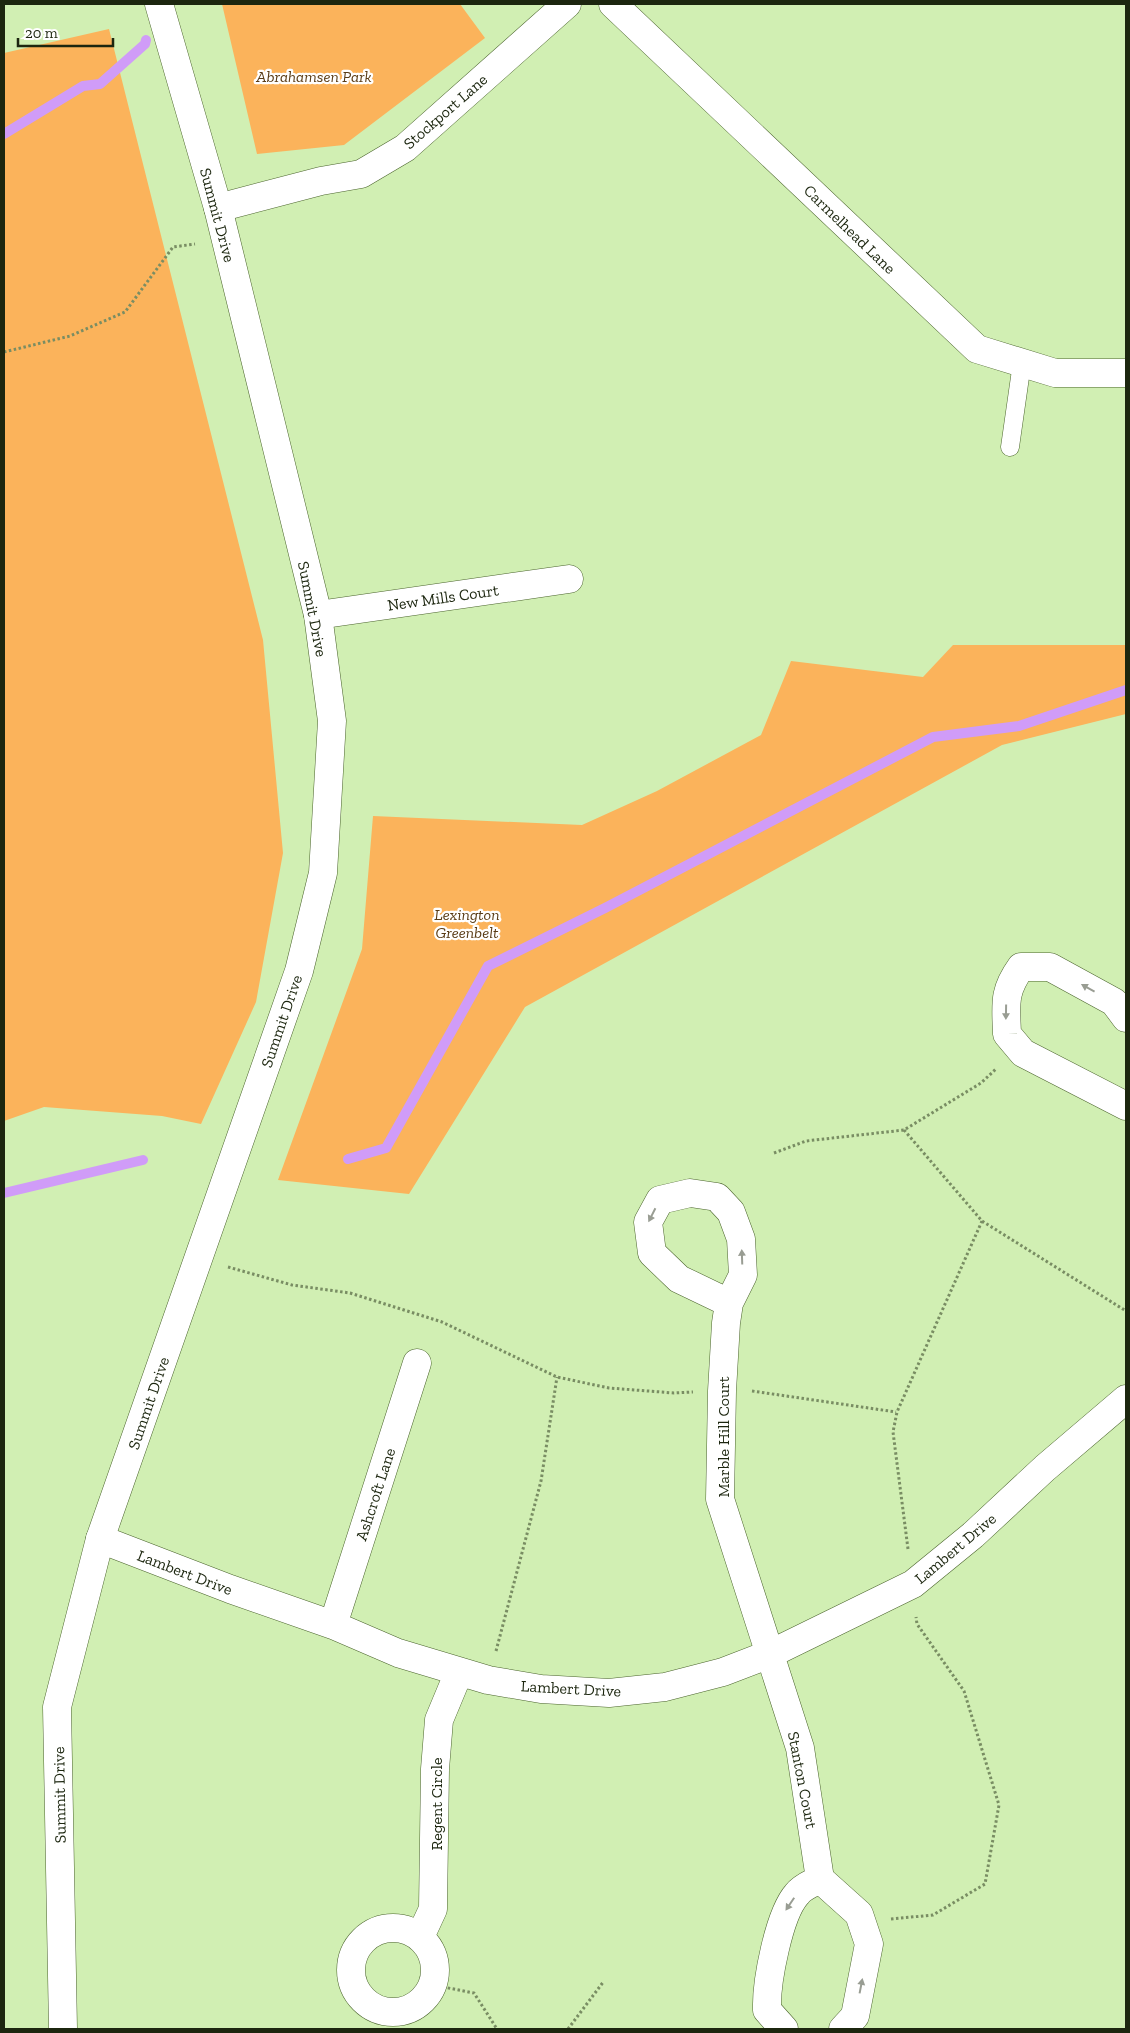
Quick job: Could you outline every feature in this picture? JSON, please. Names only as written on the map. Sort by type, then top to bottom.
[{"type":"street","name":"Summit Drive","points":[[63,2029],[57,1707],[100,1539],[299,971],[323,873],[332,721],[318,615],[218,208],[159,4]]},
{"type":"street","name":"Stockport Lane","points":[[218,208],[321,181],[361,174],[406,148],[566,4]]},
{"type":"street","name":"Carmelhead Lane","points":[[613,4],[977,350],[1055,373],[1126,373]]},
{"type":"street","name":"New Mills Court","points":[[318,615],[569,579]]},
{"type":"street","points":[[1126,1018],[1114,1002],[1050,967],[1022,967],[1009,984],[1006,1007],[1006,1034],[1020,1049],[1103,1096],[1126,1106]]},
{"type":"street","name":"Marble Hill Court","points":[[729,1303],[722,1391],[720,1499],[770,1654]]},
{"type":"street","name":"Ashcroft Lane","points":[[332,1625],[417,1363]]},
{"type":"street","name":"Lambert Drive","points":[[100,1539],[230,1589],[332,1625],[398,1654],[488,1680],[541,1689],[609,1693],[665,1687],[723,1672],[770,1654],[913,1584],[973,1535],[1044,1468],[1126,1399]]},
{"type":"street","name":"Stanton Court","points":[[770,1654],[800,1748],[820,1879]]},
{"type":"street","name":"Regent Circle","points":[[420,1936],[433,1909],[435,1769],[439,1720],[459,1672]]},
{"type":"street","points":[[784,2029],[766,2010],[766,1992],[785,1912],[798,1892],[820,1879],[860,1914],[869,1944],[855,2016],[843,2029]]},
{"type":"street","points":[[394,1927],[408,1930],[420,1936],[429,1947],[434,1959],[436,1972],[433,1985],[426,1997],[415,2006],[401,2011],[387,2011],[374,2007],[362,1999],[354,1987],[351,1973],[352,1959],[358,1946],[367,1936],[380,1930],[394,1927]]},
{"type":"lane","points":[[1010,447],[1022,363]]},
{"type":"path","points":[[4,352],[70,336],[125,312],[172,247],[225,239]]},
{"type":"path","points":[[774,1153],[806,1141],[904,1130],[980,1082],[1020,1049]]},
{"type":"path","points":[[904,1130],[982,1221],[1126,1310]]},
{"type":"path","points":[[862,1922],[933,1915],[985,1884],[999,1805],[964,1691],[917,1624],[893,1432],[896,1412],[982,1221]]},
{"type":"path","points":[[198,1258],[292,1285],[350,1293],[442,1322],[557,1377],[609,1388],[674,1393],[745,1390],[896,1412]]},
{"type":"path","points":[[488,1680],[541,1481],[557,1377]]},
{"type":"path","points":[[568,2029],[604,1981]]},
{"type":"path","points":[[433,1985],[474,1993],[497,2029]]},
{"type":"green space","name":"Abrahamsen Park","points":[[222,4],[460,4],[485,38],[344,145],[257,154]]},
{"type":"green space","points":[[109,29],[263,640],[283,853],[256,1002],[201,1124],[162,1116],[44,1107],[4,1121],[4,53]]},
{"type":"green space","name":"Lexington Greenbelt","points":[[953,645],[1126,645],[1126,714],[1002,745],[525,1007],[409,1194],[278,1180],[362,949],[373,816],[582,825],[657,791],[761,735],[791,661],[923,677]]},
{"type":"waterway","points":[[4,134],[83,86],[100,84],[145,44],[146,40]]},
{"type":"waterway","points":[[348,1159],[386,1148],[488,966],[605,908],[933,737],[1019,726],[1126,690]]},
{"type":"waterway","points":[[4,1193],[143,1160]]}]
